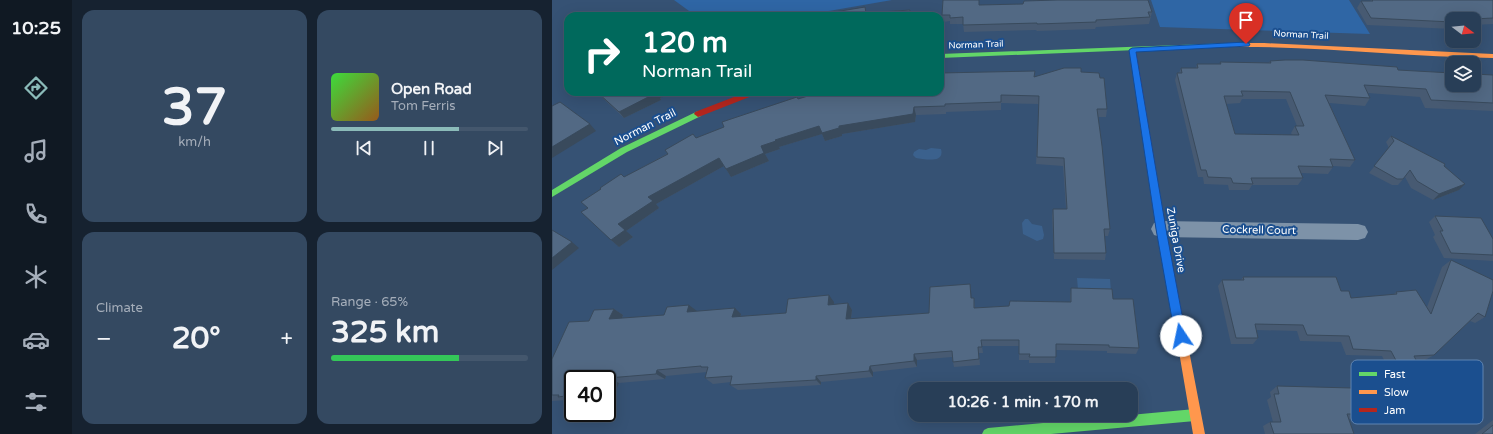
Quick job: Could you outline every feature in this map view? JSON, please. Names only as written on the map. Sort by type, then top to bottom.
[{"type":"street","name":"Norman Trail","points":[[944,56],[1268,44],[1460,56],[1493,56]]},
{"type":"street","name":"Zuniga Drive","points":[[1132,50],[1161,229],[1199,434]]},
{"type":"street","name":"Norman Trail","points":[[552,194],[600,163],[668,127],[744,96]]},
{"type":"street","name":"Cockrell Court","points":[[1161,229],[1358,232]]},
{"type":"street","points":[[988,434],[1195,415]]},
{"type":"shaded area","points":[[674,0],[892,0],[823,12],[690,12]]},
{"type":"shaded area","points":[[1151,0],[1349,0],[1370,34],[1160,27]]},
{"type":"shaded area","points":[[931,148],[941,149],[940,157],[933,160],[928,160],[916,158],[913,155],[914,152],[919,149],[926,150]]},
{"type":"shaded area","points":[[1025,219],[1028,219],[1032,224],[1042,226],[1044,235],[1043,239],[1037,241],[1023,234],[1022,223]]},
{"type":"shaded area","points":[[1077,278],[1110,279],[1111,291],[1078,290]]},
{"type":"building","points":[[943,0],[979,0],[979,5],[1023,4],[1024,1],[1057,0],[1148,0],[1152,12],[1148,12],[1150,17],[1096,20],[1096,22],[963,25],[963,17],[950,18],[950,15],[944,15],[944,12],[942,12]]},
{"type":"building","points":[[1372,0],[1493,0],[1493,18],[1481,19],[1481,12],[1445,12],[1445,22],[1371,18],[1361,1],[1373,1]]},
{"type":"building","points":[[865,7],[866,12],[834,12]]},
{"type":"building","points":[[910,10],[910,12],[881,12]]},
{"type":"building","points":[[1303,60],[1397,67],[1398,70],[1445,73],[1445,92],[1481,92],[1481,74],[1493,75],[1493,103],[1431,100],[1426,89],[1364,85],[1370,98],[1325,95],[1355,160],[1330,159],[1333,167],[1298,166],[1303,178],[1251,178],[1253,184],[1233,183],[1231,178],[1208,177],[1206,170],[1201,170],[1177,73],[1182,73],[1181,68],[1198,68],[1197,64],[1221,64],[1220,62],[1271,63],[1270,61]],"holes":[[[1241,91],[1290,92],[1304,126],[1295,126],[1299,135],[1235,134],[1224,96],[1243,96]]]},
{"type":"building","points":[[1064,68],[1081,68],[1081,72],[1099,73],[1100,78],[1104,78],[1107,109],[1097,109],[1110,229],[1104,229],[1106,253],[1054,253],[1053,209],[1067,209],[1064,158],[1037,157],[1039,96],[1001,95],[1001,102],[945,104],[945,106],[914,107],[913,114],[839,126],[839,128],[822,133],[819,126],[775,140],[776,141],[761,146],[764,153],[726,169],[719,158],[648,197],[653,201],[618,224],[625,230],[611,240],[581,212],[588,208],[581,202],[601,189],[600,188],[621,174],[624,177],[668,154],[665,150],[693,134],[696,138],[724,127],[722,122],[797,97],[798,99],[808,96],[944,96],[944,73],[1035,71],[1034,77]]},
{"type":"building","points":[[601,96],[650,96],[619,112]]},
{"type":"building","points":[[560,102],[590,124],[552,147],[552,106]]},
{"type":"building","points":[[1391,136],[1445,164],[1444,166],[1465,184],[1439,194],[1417,181],[1410,170],[1403,179],[1397,179],[1374,166],[1394,141]]},
{"type":"building","points":[[1435,216],[1481,218],[1493,239],[1493,255],[1451,253],[1440,231],[1443,231]]},
{"type":"building","points":[[552,230],[572,242],[552,258]]},
{"type":"building","points":[[1451,260],[1493,280],[1493,291],[1485,317],[1478,313],[1434,355],[1414,356],[1416,360],[1396,360],[1391,351],[1353,349],[1349,336],[1307,335],[1303,325],[1255,324],[1258,338],[1236,338],[1222,280],[1244,280],[1243,277],[1336,277],[1341,291],[1349,291],[1351,298],[1397,294],[1396,292],[1416,290],[1431,314]]},
{"type":"building","points":[[970,284],[971,298],[974,298],[974,308],[1009,306],[1010,301],[1071,302],[1071,288],[1112,289],[1113,299],[1133,299],[1139,348],[1109,347],[1109,345],[1056,344],[1056,357],[1029,357],[1030,354],[1019,354],[1019,340],[981,340],[982,347],[978,347],[979,359],[953,362],[952,351],[914,354],[914,361],[870,366],[869,371],[816,376],[816,380],[730,385],[732,376],[705,378],[708,367],[701,366],[657,370],[656,374],[616,377],[616,370],[564,370],[564,396],[558,397],[559,395],[552,395],[552,359],[569,322],[589,321],[594,310],[614,309],[609,319],[664,315],[667,307],[689,305],[687,312],[735,308],[732,317],[786,313],[788,299],[829,295],[828,305],[848,303],[846,319],[929,313],[930,287]]},
{"type":"building","points":[[1277,386],[1351,388],[1351,414],[1347,414],[1354,434],[1274,434],[1270,422],[1281,422],[1274,394],[1279,394]]},
{"type":"building","points":[[1493,425],[1493,434],[1482,434]]},
{"type":"traffic: fast","points":[[944,56],[1231,45]]},
{"type":"traffic: fast","points":[[552,194],[624,150],[698,114]]},
{"type":"traffic: fast","points":[[988,434],[1195,415]]},
{"type":"traffic: slow","points":[[1231,45],[1297,45],[1427,54],[1493,56]]},
{"type":"traffic: slow","points":[[1182,340],[1199,434]]},
{"type":"traffic: jam","points":[[1133,50],[1161,229],[1182,340]]},
{"type":"traffic: jam","points":[[698,114],[744,96]]},
{"type":"route","points":[[1181,336],[1161,229],[1132,50],[1246,44]]}]
